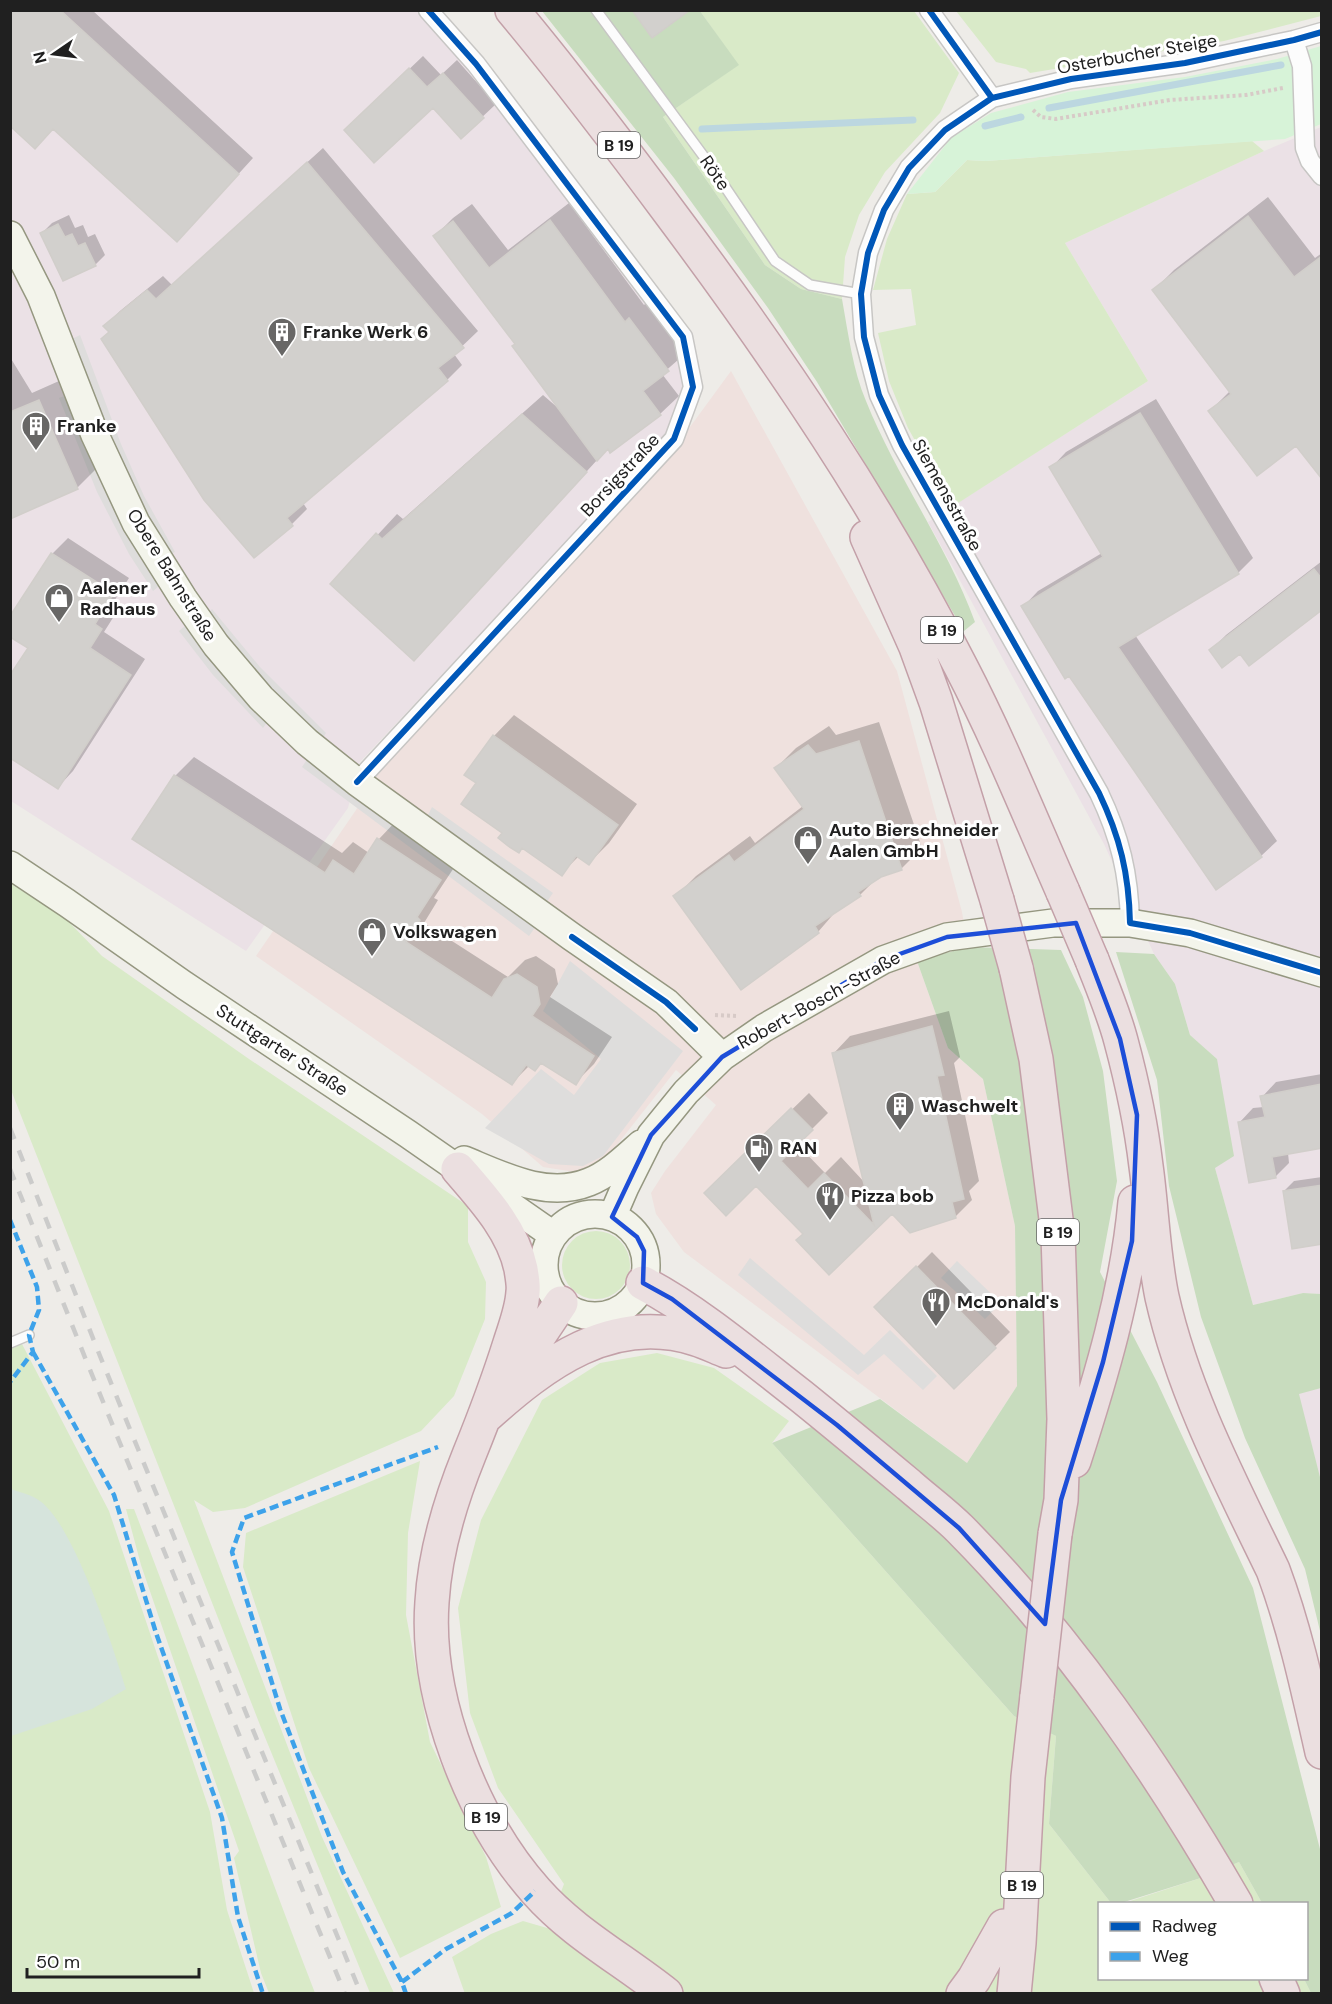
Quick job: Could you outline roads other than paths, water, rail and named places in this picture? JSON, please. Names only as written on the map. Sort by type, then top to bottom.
[{"type":"highway","name":"B 19","points":[[512,10],[636,167],[723,283],[819,422],[882,523],[947,640],[996,740],[1092,960],[1120,1039],[1147,1168],[1156,1263],[1170,1329],[1203,1422],[1273,1570],[1282,1594],[1322,1752]]},
{"type":"highway","name":"B 19","points":[[792,384],[853,507],[916,647],[943,722],[1016,968],[1036,1059],[1058,1235],[1064,1419],[1061,1500]]},
{"type":"highway","name":"B 19","points":[[963,1994],[1004,1926],[1028,1777],[1055,1534],[1061,1500],[1123,1289],[1132,1241],[1138,1178],[1137,1115]]},
{"type":"highway","points":[[458,1169],[482,1197],[505,1230],[521,1268],[523,1291],[518,1318],[484,1418]]},
{"type":"highway","name":"B 19","points":[[643,1283],[672,1299],[780,1380],[959,1528],[1072,1655],[1109,1704],[1235,1902]]},
{"type":"highway","points":[[484,1418],[561,1303]]},
{"type":"highway","name":"B 19","points":[[666,1994],[583,1935],[536,1891],[495,1834],[476,1800],[447,1724],[438,1684],[432,1640],[432,1603],[443,1530],[453,1497],[484,1418],[543,1369],[571,1352],[621,1335],[653,1332],[696,1339],[732,1354],[780,1380]]},
{"type":"highway","name":"B 19","points":[[1014,1994],[1028,1777]]},
{"type":"highway","points":[[995,1994],[1004,1926]]},
{"type":"highway","name":"B 19","points":[[640,1974],[682,1994]]},
{"type":"highway","points":[[1277,1980],[1283,1994]]},
{"type":"street","name":"Borsigstraße","points":[[357,782],[674,439],[693,387],[683,337],[476,64],[428,10]]},
{"type":"street","points":[[929,10],[992,98]]},
{"type":"street","name":"Osterbucher Steige","points":[[992,98],[1071,79],[1185,63],[1322,32]]},
{"type":"street","points":[[1294,40],[1302,66],[1305,148],[1310,161],[1322,176]]},
{"type":"street","name":"Siemensstraße","points":[[992,98],[945,130],[909,168],[884,210],[868,253],[861,294],[864,337],[879,395],[902,445],[1099,793],[1113,823],[1130,887],[1130,923]]},
{"type":"street","name":"Obere Bahnstraße","points":[[10,235],[41,296],[95,435],[136,523],[183,598],[216,645],[261,698],[307,742],[357,782],[666,1002],[722,1057]]},
{"type":"street","name":"Stuttgarter Straße","points":[[10,865],[184,985],[408,1134],[553,1235]]},
{"type":"street","name":"Robert-Bosch-Straße","points":[[612,1217],[651,1135],[686,1092],[722,1057],[764,1028],[883,960],[947,937],[1053,923],[1130,923],[1190,933],[1322,973]]},
{"type":"street","points":[[408,1134],[516,1181],[541,1188],[582,1184],[603,1175],[651,1135]]},
{"type":"street","points":[[601,1214],[612,1217],[626,1225],[637,1237],[644,1251],[646,1267],[643,1283],[629,1303],[607,1315],[583,1315],[561,1303],[553,1294],[544,1271],[547,1246],[553,1235],[570,1220],[580,1216],[601,1214]]},
{"type":"lane","name":"Röte","points":[[596,10],[713,169],[775,261],[810,285],[861,294]]},
{"type":"lane","points":[[10,1344],[29,1335]]},
{"type":"waterway","points":[[1049,108],[1281,65]]},
{"type":"waterway","points":[[985,126],[1021,117]]},
{"type":"waterway","points":[[702,129],[913,120]]},
{"type":"railway","points":[[10,1128],[100,1356],[361,1994]]},
{"type":"railway","points":[[10,1169],[345,1994]]},
{"type":"place","name":"Franke Werk 6","points":[[282,358]]},
{"type":"place","name":"Franke","points":[[36,452]]},
{"type":"place","name":"Aalener Radhaus","points":[[59,624]]},
{"type":"place","name":"Auto Bierschneider Aalen GmbH","points":[[808,866]]},
{"type":"place","name":"Volkswagen","points":[[372,958]]},
{"type":"place","name":"Waschwelt","points":[[900,1132]]},
{"type":"place","name":"RAN","points":[[759,1174]]},
{"type":"place","name":"Pizza bob","points":[[830,1222]]},
{"type":"place","name":"McDonald's","points":[[936,1328]]}]
